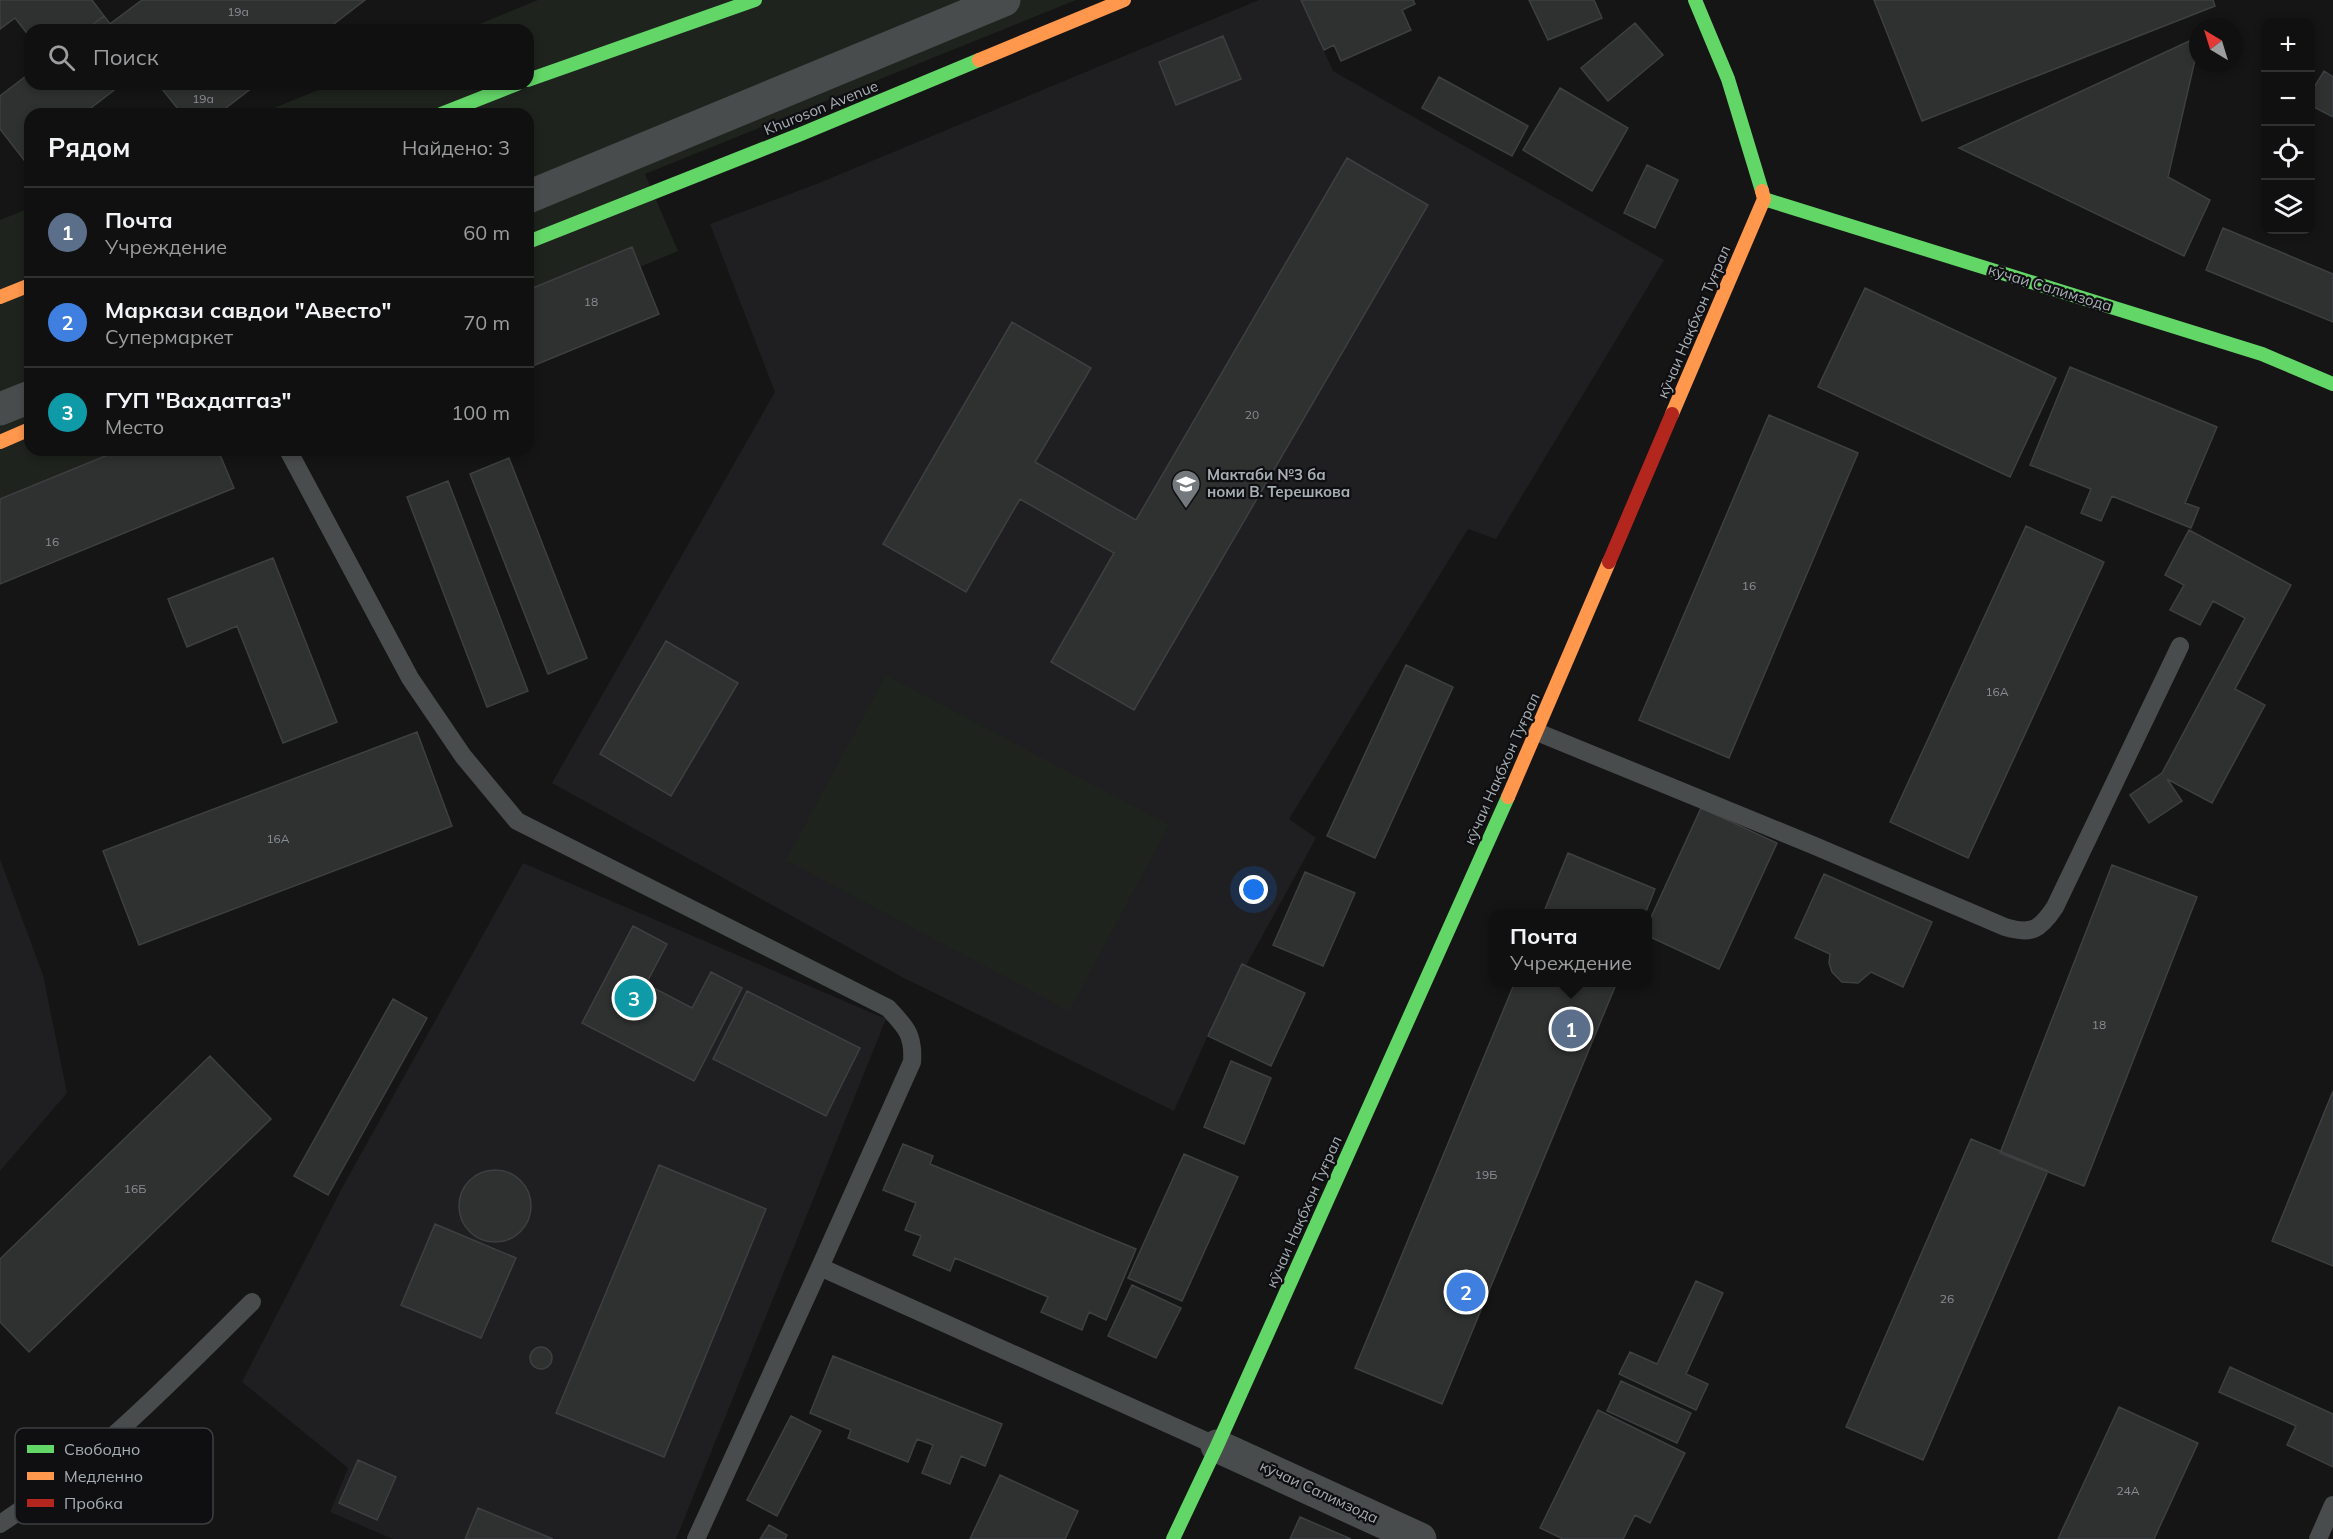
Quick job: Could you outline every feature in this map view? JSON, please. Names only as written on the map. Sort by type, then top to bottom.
[{"type":"street","points":[[534,78],[755,0]]},
{"type":"street","points":[[534,194],[1004,0]]},
{"type":"street","name":"Khuroson Avenue","points":[[534,240],[801,134],[1124,0]]},
{"type":"street","points":[[1695,0],[1728,79],[1764,199]]},
{"type":"street","points":[[456,108],[502,90]]},
{"type":"street","name":"кӯчаи Салимзода","points":[[1764,199],[2262,354],[2333,384]]},
{"type":"street","name":"кӯчаи Нақбхон Туғрал","points":[[1173,1539],[1217,1446],[1537,732],[1764,199]]},
{"type":"street","points":[[0,297],[24,287]]},
{"type":"street","points":[[0,410],[24,400]]},
{"type":"street","points":[[0,441],[24,431]]},
{"type":"street","name":"кӯчаи Салимзода","points":[[1217,1446],[1420,1539]]},
{"type":"lane","points":[[291,456],[410,678],[463,756],[518,822],[888,1008],[907,1028],[913,1046],[912,1062],[696,1539]]},
{"type":"lane","points":[[1537,732],[2005,927],[2025,931],[2040,926],[2055,907],[2180,646]]},
{"type":"lane","points":[[820,1267],[1217,1446]]},
{"type":"lane","points":[[123,1428],[252,1302]]},
{"type":"lane","points":[[2318,1539],[2333,1505]]},
{"type":"lane","points":[[0,1524],[15,1514]]},
{"type":"shaded area","points":[[538,0],[1076,0],[645,174],[678,251],[534,311],[534,108],[274,108],[318,90],[534,90],[534,24],[480,24]]},
{"type":"shaded area","points":[[1259,0],[1301,0],[1333,71],[1664,260],[1496,539],[1468,529],[1289,819],[1316,838],[1208,1035],[1174,1111],[902,977],[552,783],[775,392],[710,224],[819,183]]},
{"type":"shaded area","points":[[24,210],[24,456],[191,456],[0,536],[0,220]]},
{"type":"shaded area","points":[[886,675],[1169,825],[1069,1011],[786,860]]},
{"type":"shaded area","points":[[0,859],[43,975],[67,1093],[0,1171]]},
{"type":"shaded area","points":[[523,863],[886,1019],[676,1539],[393,1539],[330,1512],[348,1468],[242,1382],[342,1188]]},
{"type":"building","points":[[0,0],[92,0],[104,16],[93,24],[24,24],[24,29],[15,18],[0,29]]},
{"type":"building","points":[[142,0],[365,0],[334,24],[110,24]]},
{"type":"building","points":[[1301,0],[1413,0],[1415,4],[1402,10],[1411,30],[1341,61],[1334,45],[1324,50]]},
{"type":"building","points":[[1529,0],[1594,0],[1602,18],[1548,40]]},
{"type":"building","points":[[1874,0],[2213,0],[2215,6],[1922,121]]},
{"type":"building","points":[[104,16],[110,24],[93,24]]},
{"type":"building","points":[[1635,23],[1663,55],[1608,101],[1581,68]]},
{"type":"building","points":[[1223,36],[1241,79],[1176,105],[1159,62]]},
{"type":"building","points":[[2189,41],[2189,72],[2192,72],[2168,177],[2210,200],[2184,256],[1959,148]]},
{"type":"building","points":[[2324,71],[2333,77],[2333,117],[2315,108],[2315,86]]},
{"type":"building","points":[[1439,77],[1528,126],[1512,156],[1422,108]]},
{"type":"building","points":[[24,78],[24,90],[114,90],[91,108],[24,108],[24,160],[0,129],[0,96]]},
{"type":"building","points":[[1560,88],[1628,128],[1592,191],[1523,150]]},
{"type":"building","points":[[163,90],[249,90],[226,108],[177,108]]},
{"type":"building","points":[[1347,158],[1428,205],[1134,710],[1051,662],[1114,553],[1020,499],[966,592],[883,544],[1012,322],[1091,368],[1035,462],[1136,520]]},
{"type":"building","points":[[1647,165],[1678,180],[1655,228],[1624,213]]},
{"type":"building","points":[[2223,228],[2333,274],[2333,322],[2206,270]]},
{"type":"building","points":[[632,247],[659,314],[534,366],[534,288]]},
{"type":"building","points":[[1865,288],[2056,378],[2010,477],[1818,387]]},
{"type":"building","points":[[2070,367],[2217,427],[2185,503],[2199,508],[2191,528],[2112,496],[2101,521],[2081,513],[2091,489],[2030,465]]},
{"type":"building","points":[[1769,415],[1858,453],[1729,758],[1639,720]]},
{"type":"building","points":[[105,456],[221,456],[234,488],[0,584],[0,499]]},
{"type":"building","points":[[509,458],[587,658],[548,674],[470,474]]},
{"type":"building","points":[[448,481],[528,691],[487,707],[407,497]]},
{"type":"building","points":[[2026,526],[2104,562],[1968,858],[1890,822]]},
{"type":"building","points":[[2189,530],[2291,585],[2235,689],[2265,705],[2212,803],[2167,779],[2182,801],[2149,823],[2130,795],[2162,773],[2245,618],[2213,601],[2200,625],[2170,610],[2184,585],[2165,575]]},
{"type":"building","points":[[273,558],[337,722],[283,743],[237,626],[187,647],[168,599]]},
{"type":"building","points":[[666,641],[738,683],[671,796],[600,754]]},
{"type":"building","points":[[1406,665],[1453,687],[1375,858],[1327,836]]},
{"type":"building","points":[[417,732],[452,826],[139,945],[103,851]]},
{"type":"building","points":[[1701,808],[1777,843],[1719,969],[1652,938],[1652,915]]},
{"type":"building","points":[[1568,853],[1655,889],[1647,909],[1545,909]]},
{"type":"building","points":[[2112,865],[2197,897],[2084,1186],[2000,1153]]},
{"type":"building","points":[[1305,872],[1355,893],[1323,966],[1273,945]]},
{"type":"building","points":[[1824,874],[1932,922],[1903,987],[1871,972],[1858,983],[1842,982],[1832,972],[1829,963],[1830,954],[1795,938]]},
{"type":"building","points":[[633,926],[667,944],[646,984],[692,1008],[711,972],[742,988],[694,1081],[582,1023]]},
{"type":"building","points":[[1242,964],[1305,993],[1271,1066],[1208,1036]]},
{"type":"building","points":[[1513,987],[1615,987],[1442,1404],[1355,1368]]},
{"type":"building","points":[[747,991],[860,1048],[826,1116],[713,1059]]},
{"type":"building","points":[[393,999],[427,1018],[328,1195],[294,1176]]},
{"type":"building","points":[[210,1056],[271,1119],[29,1352],[0,1322],[0,1259]]},
{"type":"building","points":[[1231,1061],[1271,1078],[1244,1144],[1204,1127]]},
{"type":"building","points":[[2333,1091],[2333,1266],[2272,1241]]},
{"type":"building","points":[[1971,1139],[2048,1171],[1923,1460],[1846,1427]]},
{"type":"building","points":[[903,1144],[933,1156],[930,1164],[1136,1249],[1106,1320],[1089,1312],[1082,1330],[1041,1312],[1048,1297],[955,1258],[950,1271],[913,1255],[921,1236],[905,1230],[916,1203],[883,1190]]},
{"type":"building","points":[[1184,1154],[1238,1177],[1182,1301],[1128,1278]]},
{"type":"building","points":[[659,1165],[766,1209],[664,1457],[556,1413]]},
{"type":"building","points":[[495,1170],[515,1176],[525,1186],[531,1206],[525,1226],[515,1236],[495,1242],[475,1236],[465,1226],[459,1206],[465,1186],[475,1176]]},
{"type":"building","points":[[435,1224],[516,1258],[481,1338],[401,1305]]},
{"type":"building","points":[[1696,1281],[1723,1293],[1686,1374],[1708,1384],[1696,1410],[1619,1374],[1630,1352],[1657,1364]]},
{"type":"building","points":[[1132,1285],[1181,1308],[1156,1358],[1108,1336]]},
{"type":"building","points":[[541,1347],[549,1350],[552,1358],[549,1366],[541,1369],[533,1366],[530,1358],[533,1350]]},
{"type":"building","points":[[833,1356],[1002,1424],[985,1466],[961,1456],[950,1484],[922,1473],[933,1445],[917,1439],[908,1462],[848,1438],[851,1430],[810,1413]]},
{"type":"building","points":[[2230,1367],[2333,1414],[2333,1467],[2287,1445],[2296,1426],[2219,1392]]},
{"type":"building","points":[[1621,1381],[1691,1413],[1677,1443],[1607,1411]]},
{"type":"building","points":[[2119,1407],[2198,1443],[2154,1539],[2058,1539]]},
{"type":"building","points":[[1598,1410],[1685,1453],[1650,1523],[1635,1515],[1623,1539],[1563,1539],[1540,1528]]},
{"type":"building","points":[[791,1416],[821,1431],[777,1516],[747,1500]]},
{"type":"building","points":[[358,1460],[396,1477],[377,1520],[339,1503]]},
{"type":"building","points":[[1000,1475],[1078,1511],[1065,1539],[970,1539]]},
{"type":"building","points":[[478,1508],[553,1539],[465,1539]]},
{"type":"building","points":[[1300,1517],[1351,1539],[1290,1539]]},
{"type":"building","points":[[769,1525],[787,1535],[785,1539],[760,1539]]},
{"type":"traffic: fast","points":[[534,78],[755,0]]},
{"type":"traffic: fast","points":[[1695,0],[1728,79],[1762,191]]},
{"type":"traffic: fast","points":[[534,240],[801,134],[979,60]]},
{"type":"traffic: fast","points":[[456,108],[502,90]]},
{"type":"traffic: fast","points":[[1764,199],[2262,354],[2333,384]]},
{"type":"traffic: fast","points":[[1173,1539],[1217,1446],[1508,797]]},
{"type":"traffic: slow","points":[[979,60],[1124,0]]},
{"type":"traffic: slow","points":[[1672,414],[1764,199],[1762,191]]},
{"type":"traffic: slow","points":[[0,297],[24,287]]},
{"type":"traffic: slow","points":[[0,442],[24,432]]},
{"type":"traffic: slow","points":[[1508,797],[1609,562]]},
{"type":"traffic: jam","points":[[1609,562],[1672,414]]},
{"type":"place","name":"Мактаби №3 ба номи В. Терешкова","points":[[1186,510]]},
{"type":"place","name":"ГУП \"Вахдатгаз\"","points":[[634,998]]},
{"type":"place","name":"Почта","points":[[1571,1029]]},
{"type":"place","name":"Маркази савдои \"Авесто\"","points":[[1466,1292]]}]
